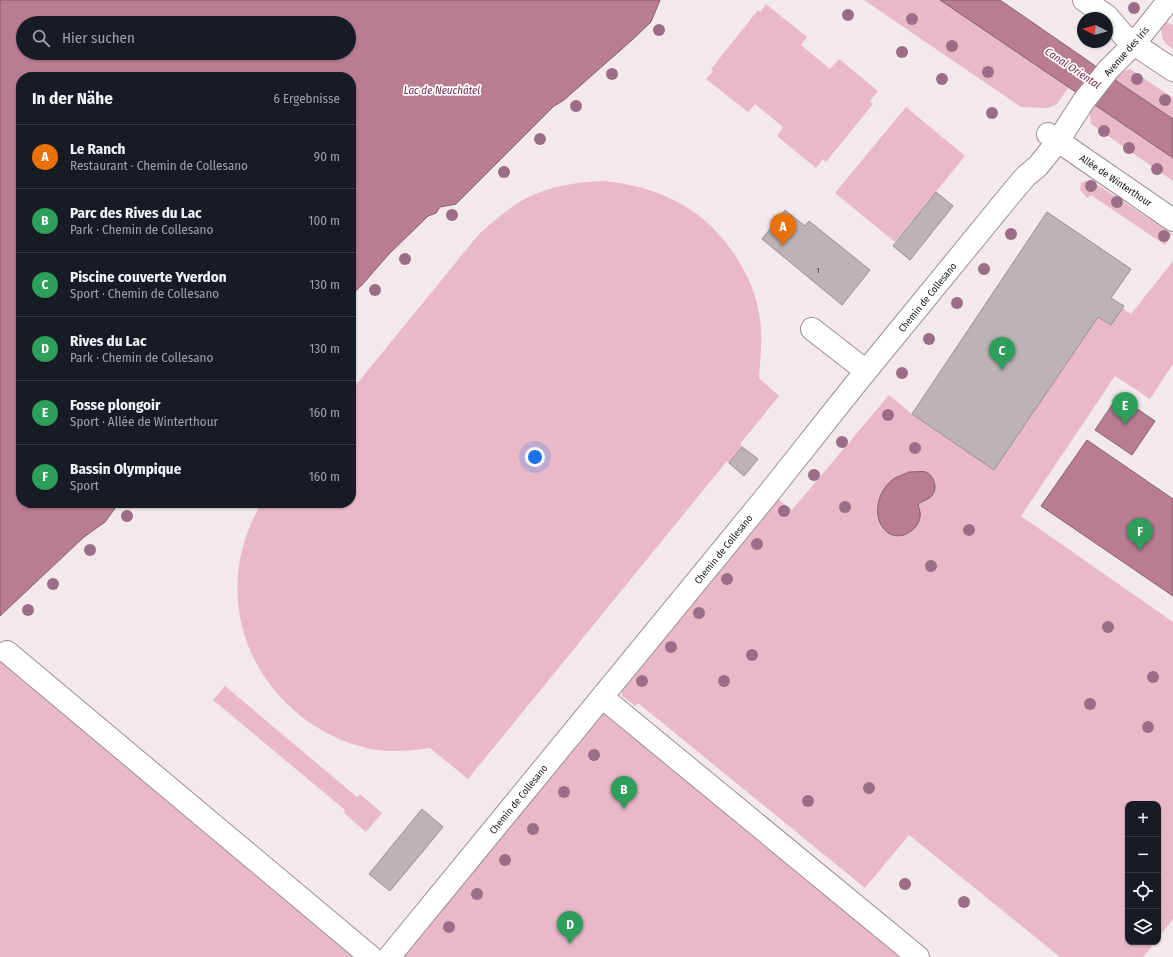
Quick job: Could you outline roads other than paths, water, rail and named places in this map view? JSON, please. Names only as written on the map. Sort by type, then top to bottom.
[{"type":"street","points":[[1084,0],[1107,16],[1130,40],[1173,70]]},
{"type":"street","name":"Avenue des Iris","points":[[1053,138],[1083,102],[1130,40],[1169,0]]},
{"type":"street","name":"Allée de Winterthour","points":[[1053,138],[1173,220]]},
{"type":"street","name":"Chemin de Collesano","points":[[389,957],[1014,190],[1026,176],[1038,166],[1053,138]]},
{"type":"street","points":[[812,329],[866,371]]},
{"type":"street","points":[[7,652],[371,957]]},
{"type":"street","points":[[602,697],[918,957]]},
{"type":"water","name":"Lac de Neuchâtel","points":[[0,0],[660,0],[651,22],[564,100],[554,106],[456,204],[440,207],[436,213],[428,216],[389,254],[356,290],[356,72],[16,72],[16,508],[115,508],[105,522],[84,537],[0,616]]},
{"type":"water","name":"Canal Oriental","points":[[940,0],[1000,0],[1173,119],[1173,158]]},
{"type":"water","points":[[1118,396],[1155,421],[1132,455],[1095,430]]},
{"type":"water","points":[[1087,440],[1173,499],[1173,596],[1041,506]]},
{"type":"water","points":[[909,472],[926,472],[931,476],[935,488],[930,498],[918,505],[920,515],[916,527],[907,534],[897,536],[892,535],[882,526],[879,519],[878,504],[884,489],[889,483],[895,478]]},
{"type":"place","name":"Le Ranch","points":[[783,246]]},
{"type":"place","name":"Piscine couverte Yverdon","points":[[1002,370]]},
{"type":"place","name":"Fosse plongoir","points":[[1125,425]]},
{"type":"place","name":"Bassin Olympique","points":[[1140,551]]},
{"type":"place","name":"Parc des Rives du Lac","points":[[624,809]]},
{"type":"place","name":"Rives du Lac","points":[[570,944]]}]
